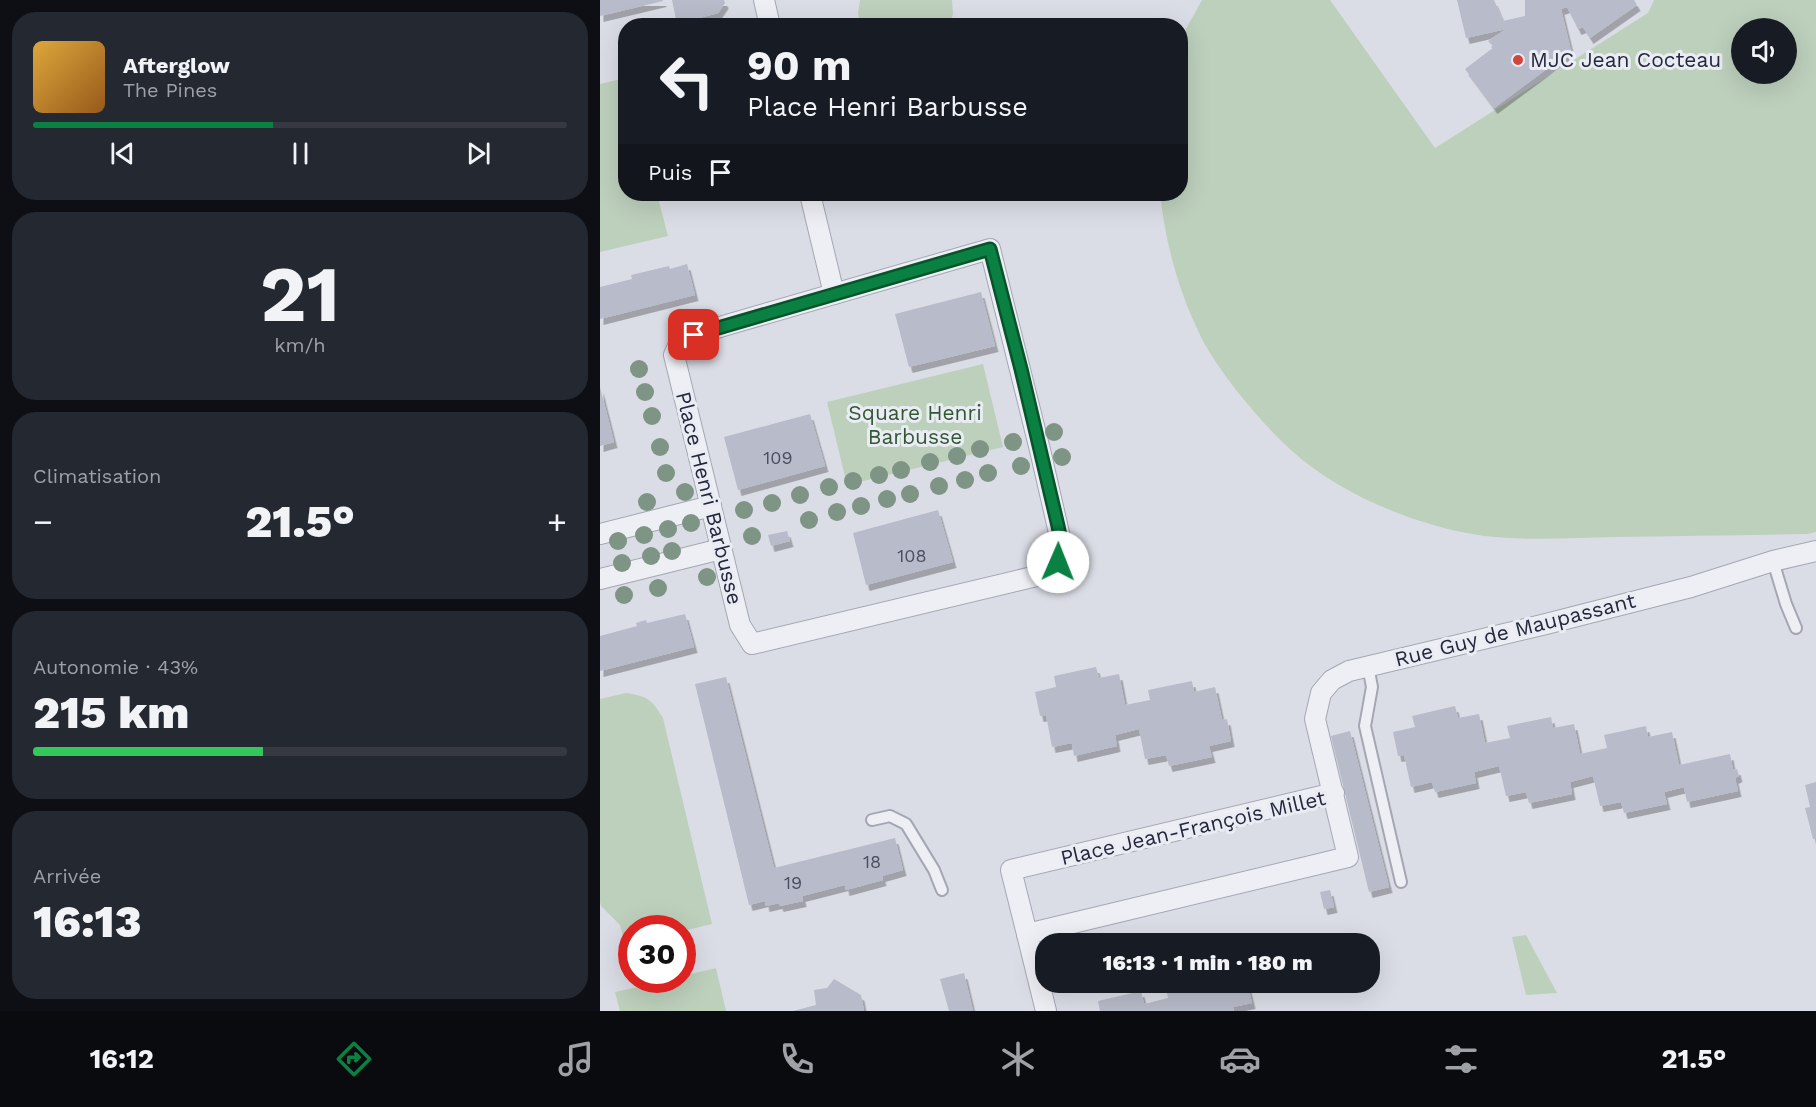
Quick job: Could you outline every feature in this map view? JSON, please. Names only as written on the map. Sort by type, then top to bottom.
[{"type":"street","points":[[764,0],[768,18]]},
{"type":"street","points":[[812,201],[834,294]]},
{"type":"street","name":"Place Henri Barbusse","points":[[990,249],[1062,546],[1058,562],[1045,574],[753,644],[740,625],[674,355],[680,342],[712,329],[834,294],[990,249]]},
{"type":"street","points":[[600,534],[711,506]]},
{"type":"street","points":[[600,579],[721,549]]},
{"type":"street","name":"Rue Guy de Maupassant","points":[[1334,793],[1315,719],[1321,693],[1332,680],[1349,671],[1568,618],[1816,551]]},
{"type":"street","name":"Place Jean-François Millet","points":[[1026,934],[1348,857],[1334,793],[1011,870],[1026,934],[1046,1011]]},
{"type":"lane","points":[[1773,561],[1796,628]]},
{"type":"lane","points":[[1368,666],[1372,687],[1365,726],[1401,882]]},
{"type":"lane","points":[[872,820],[890,816],[906,824],[934,870],[942,890]]},
{"type":"green space","points":[[860,0],[952,0],[953,14],[952,18],[859,18]]},
{"type":"green space","points":[[1202,0],[1330,0],[1435,148],[1648,13],[1654,0],[1816,0],[1816,532],[1807,534],[1517,538],[1459,532],[1407,517],[1356,495],[1333,481],[1311,466],[1262,421],[1236,390],[1205,344],[1186,302],[1174,267],[1161,201],[1188,201],[1188,25]]},
{"type":"green space","points":[[618,80],[618,201],[659,201],[668,236],[600,252],[600,84]]},
{"type":"green space","name":"Square Henri Barbusse","points":[[983,364],[1003,447],[847,485],[827,402]]},
{"type":"green space","points":[[626,693],[640,696],[649,700],[663,718],[712,924],[696,928],[696,915],[618,915],[618,923],[601,906],[600,699]]},
{"type":"green space","points":[[1526,935],[1557,993],[1526,995],[1512,937]]},
{"type":"green space","points":[[716,968],[726,1011],[620,1011],[615,992],[696,993],[696,973]]},
{"type":"building","points":[[600,0],[663,0],[663,1],[600,16]]},
{"type":"building","points":[[672,0],[724,0],[725,3],[718,13],[699,18],[676,18]]},
{"type":"building","name":"MJC Jean Cocteau","points":[[1457,0],[1494,0],[1503,21],[1525,16],[1525,0],[1634,0],[1637,5],[1590,38],[1583,27],[1578,29],[1567,7],[1561,9],[1571,51],[1494,108],[1465,69],[1494,47],[1488,41],[1506,29],[1466,38]]},
{"type":"building","points":[[687,264],[695,295],[600,319],[600,287],[632,279],[631,275]]},
{"type":"building","points":[[981,292],[995,346],[909,367],[895,314]]},
{"type":"building","points":[[600,387],[614,442],[600,446]]},
{"type":"building","points":[[810,414],[825,466],[738,490],[724,437]]},
{"type":"building","points":[[938,510],[953,562],[866,585],[853,533]]},
{"type":"building","points":[[787,531],[790,541],[771,546],[768,535]]},
{"type":"building","points":[[685,614],[694,647],[600,671],[600,636],[637,626],[636,623],[646,620],[647,623]]},
{"type":"building","points":[[1096,667],[1099,678],[1119,674],[1125,705],[1150,700],[1148,690],[1192,681],[1194,692],[1215,687],[1222,720],[1227,719],[1231,741],[1209,746],[1212,757],[1169,766],[1166,755],[1145,759],[1139,729],[1115,735],[1117,746],[1074,756],[1072,743],[1052,747],[1046,715],[1040,716],[1035,692],[1056,687],[1054,676]]},
{"type":"building","points":[[726,677],[774,868],[895,838],[903,870],[882,876],[883,880],[846,890],[845,885],[802,896],[803,901],[780,906],[779,903],[766,906],[765,901],[749,905],[695,684]]},
{"type":"building","points":[[1455,706],[1458,718],[1479,714],[1485,743],[1510,738],[1507,726],[1551,717],[1553,728],[1574,724],[1580,754],[1607,748],[1604,735],[1646,726],[1648,737],[1672,732],[1679,765],[1730,754],[1733,770],[1737,769],[1739,776],[1735,778],[1738,791],[1687,802],[1684,787],[1664,792],[1667,804],[1624,813],[1621,802],[1600,806],[1593,776],[1570,782],[1572,794],[1529,803],[1526,792],[1506,796],[1499,766],[1474,772],[1476,783],[1435,792],[1432,782],[1411,787],[1404,755],[1398,756],[1393,732],[1415,727],[1412,716]]},
{"type":"building","points":[[1350,731],[1389,887],[1369,892],[1331,736]]},
{"type":"building","points":[[1816,782],[1816,839],[1813,839],[1805,808],[1810,807],[1805,785]]},
{"type":"building","points":[[1330,890],[1334,907],[1324,909],[1320,892]]},
{"type":"building","points":[[964,973],[973,1011],[949,1011],[940,979]]},
{"type":"building","points":[[834,979],[861,995],[864,1011],[793,1011],[816,1005],[814,990],[827,988]]},
{"type":"building","points":[[1132,993],[1141,993],[1144,1004],[1168,998],[1167,993],[1250,993],[1252,1003],[1233,1007],[1234,1011],[1100,1011],[1098,1001]]},
{"type":"place","name":"MJC Jean Cocteau","points":[[1518,60]]},
{"type":"route","points":[[694,335],[990,249],[1058,526],[1062,546],[1058,562]]}]
